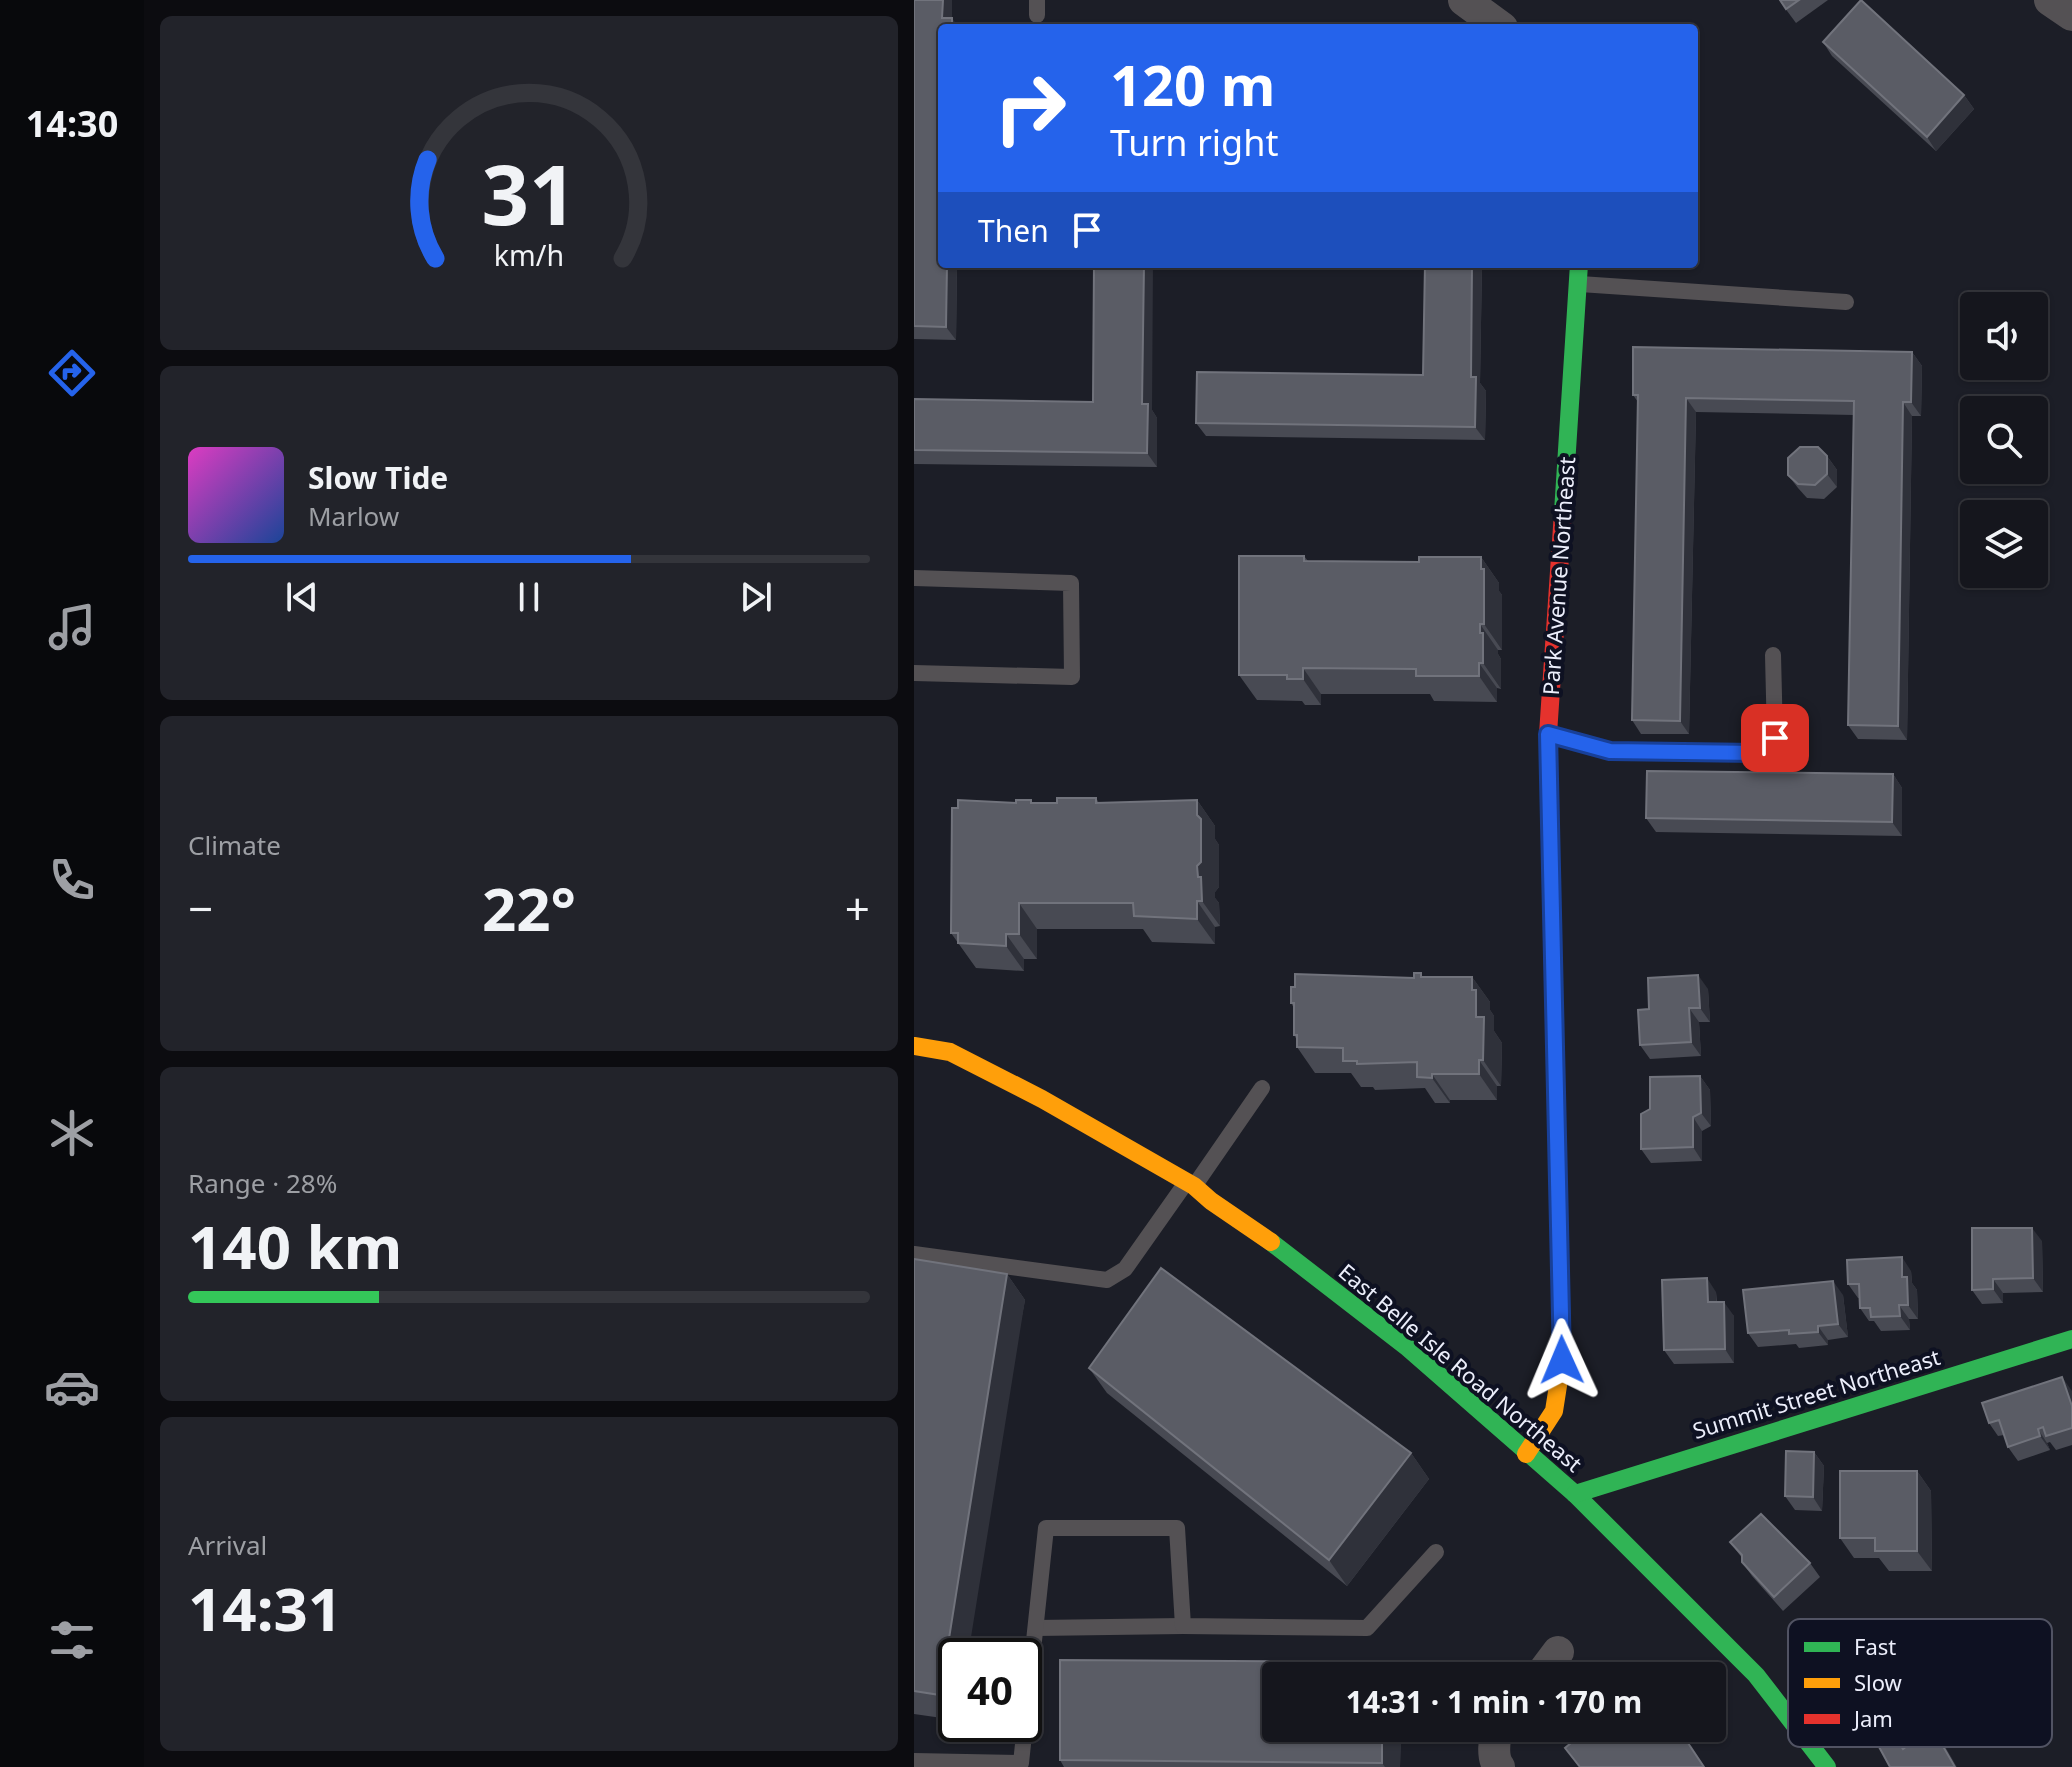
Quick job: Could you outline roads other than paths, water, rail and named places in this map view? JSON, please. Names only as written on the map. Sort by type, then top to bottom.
[{"type":"street","points":[[1464,0],[1497,24]]},
{"type":"street","points":[[2050,0],[2072,15]]},
{"type":"street","name":"Park Avenue Northeast","points":[[1526,1454],[1551,1421],[1559,1400],[1562,1360],[1548,734],[1579,268]]},
{"type":"street","name":"East Belle Isle Road Northeast","points":[[914,1046],[950,1052],[1042,1099],[1190,1184],[1251,1227],[1408,1348],[1575,1494],[1756,1675],[1788,1716]]},
{"type":"street","name":"Summit Street Northeast","points":[[1575,1494],[2072,1339]]},
{"type":"street","points":[[1496,1742],[1495,1761],[1499,1767]]},
{"type":"street","name":"East Belle Isle Road Northeast","points":[[1812,1747],[1827,1767]]},
{"type":"lane","points":[[1578,284],[1846,302]]},
{"type":"lane","points":[[914,578],[1071,583],[1072,677],[914,673]]},
{"type":"lane","points":[[1548,734],[1610,751],[1756,753],[1775,738],[1773,655]]},
{"type":"lane","points":[[914,1254],[1107,1280],[1125,1269],[1262,1088]]},
{"type":"lane","points":[[914,1761],[1021,1763],[1046,1528],[1177,1528],[1183,1626]]},
{"type":"lane","points":[[1036,1628],[1367,1628],[1436,1552]]}]
